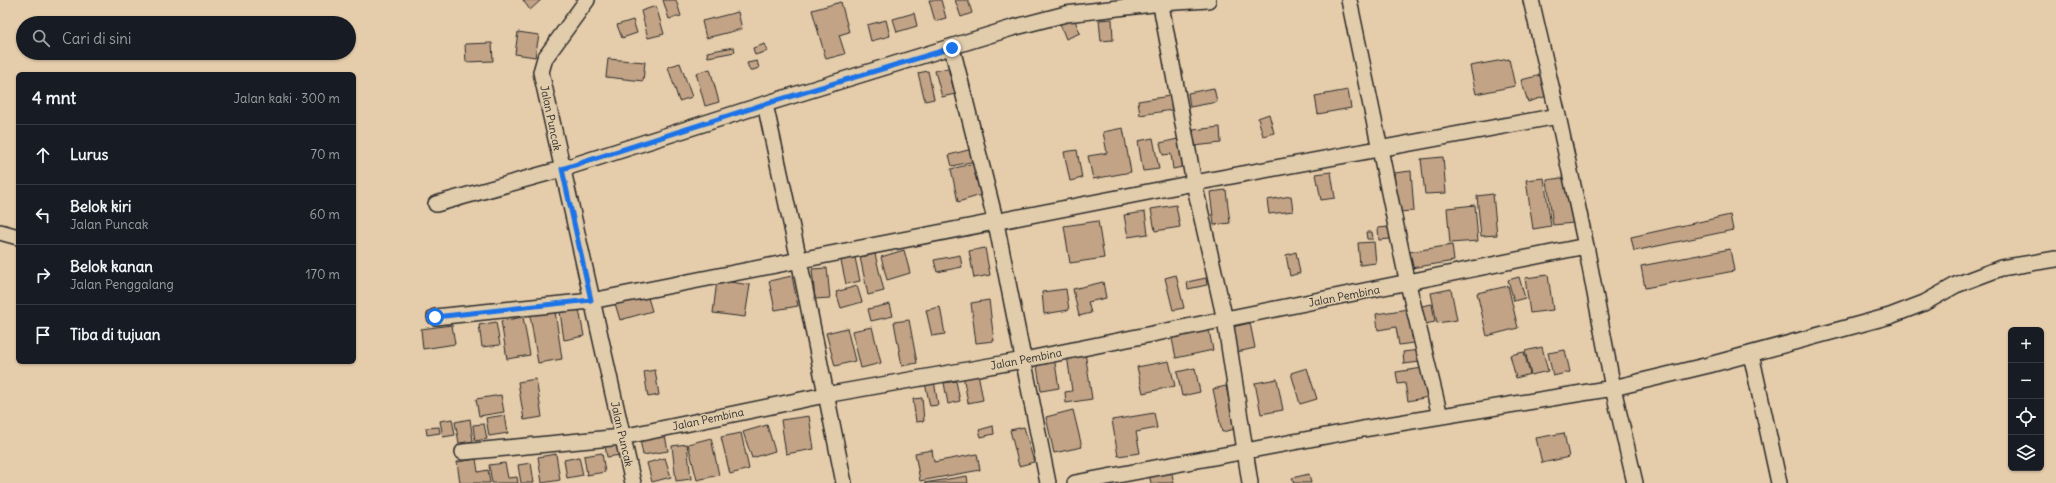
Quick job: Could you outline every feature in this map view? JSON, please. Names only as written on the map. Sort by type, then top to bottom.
[{"type":"street","name":"Jalan Puncak","points":[[587,0],[545,58],[542,64],[542,77],[633,483]]},
{"type":"street","points":[[436,204],[562,169],[765,104],[952,48],[1012,28],[1066,14],[1160,2],[1208,0]]},
{"type":"street","points":[[1349,0],[1408,284],[1440,416]]},
{"type":"street","points":[[1531,0],[1586,246],[1613,388],[1635,483]]},
{"type":"street","points":[[1160,2],[1194,183],[1225,320],[1250,483]]},
{"type":"street","points":[[952,48],[996,223],[1048,483]]},
{"type":"street","points":[[765,104],[799,260],[825,395],[844,483]]},
{"type":"street","points":[[435,317],[591,300],[996,223],[1194,183],[1381,150],[1558,116]]},
{"type":"street","points":[[0,232],[16,236]]},
{"type":"street","name":"Jalan Pembina","points":[[463,452],[622,437],[825,395],[1024,360],[1408,284],[1586,246]]},
{"type":"street","points":[[1075,483],[1245,450],[1613,388],[1751,354],[1890,316],[1924,303],[1956,285],[2001,268],[2056,259]]},
{"type":"street","points":[[1751,354],[1779,483]]},
{"type":"building","points":[[523,0],[541,0],[530,10]]},
{"type":"building","points":[[663,0],[676,0],[681,16],[669,19]]},
{"type":"building","points":[[929,0],[941,0],[946,18],[935,21]]},
{"type":"building","points":[[955,0],[968,0],[972,13],[961,17]]},
{"type":"building","points":[[841,2],[849,32],[839,35],[845,54],[826,59],[812,10]]},
{"type":"building","points":[[656,6],[664,34],[648,38],[641,11]]},
{"type":"building","points":[[738,12],[742,29],[706,38],[702,21]]},
{"type":"building","points":[[914,13],[917,26],[897,32],[893,19]]},
{"type":"building","points":[[1074,18],[1080,33],[1066,39],[1060,24]]},
{"type":"building","points":[[1112,19],[1113,40],[1101,41],[1099,20]]},
{"type":"building","points":[[633,20],[637,33],[622,38],[617,25]]},
{"type":"building","points":[[886,20],[890,36],[871,41],[867,25]]},
{"type":"building","points":[[518,32],[539,35],[535,57],[515,54]]},
{"type":"building","points":[[492,43],[493,61],[466,62],[465,44]]},
{"type":"building","points":[[765,44],[768,51],[755,55],[753,48]]},
{"type":"building","points":[[734,47],[735,52],[708,57],[707,52]]},
{"type":"building","points":[[608,59],[645,62],[643,81],[606,77]]},
{"type":"building","points":[[1509,59],[1515,86],[1476,94],[1470,66]]},
{"type":"building","points":[[757,61],[759,68],[750,71],[747,63]]},
{"type":"building","points":[[680,63],[692,97],[679,101],[668,67]]},
{"type":"building","points":[[948,68],[955,94],[942,97],[935,71]]},
{"type":"building","points":[[710,69],[719,102],[705,106],[696,73]]},
{"type":"building","points":[[928,71],[934,99],[925,101],[918,73]]},
{"type":"building","points":[[1541,75],[1547,96],[1528,102],[1521,80]]},
{"type":"building","points":[[1214,88],[1217,102],[1190,107],[1188,93]]},
{"type":"building","points":[[1348,90],[1351,108],[1318,114],[1315,96]]},
{"type":"building","points":[[1170,96],[1172,110],[1140,115],[1138,101]]},
{"type":"building","points":[[1269,114],[1274,133],[1263,136],[1258,118]]},
{"type":"building","points":[[1220,127],[1221,143],[1194,146],[1193,130]]},
{"type":"building","points":[[1123,128],[1131,172],[1093,179],[1088,156],[1107,153],[1103,132]]},
{"type":"building","points":[[1153,138],[1159,169],[1143,171],[1138,141]]},
{"type":"building","points":[[1182,138],[1187,166],[1173,169],[1171,154],[1163,155],[1160,143]]},
{"type":"building","points":[[972,149],[975,161],[952,166],[949,155]]},
{"type":"building","points":[[1077,150],[1082,178],[1070,181],[1064,152]]},
{"type":"building","points":[[1443,157],[1446,193],[1425,194],[1421,159]]},
{"type":"building","points":[[975,163],[981,195],[958,202],[951,169]]},
{"type":"building","points":[[1411,171],[1414,211],[1397,212],[1394,173]]},
{"type":"building","points":[[1331,172],[1335,198],[1321,200],[1316,174]]},
{"type":"building","points":[[1568,177],[1574,223],[1553,225],[1547,180]]},
{"type":"building","points":[[1544,178],[1551,226],[1533,229],[1526,180]]},
{"type":"building","points":[[1226,190],[1230,223],[1214,225],[1210,192]]},
{"type":"building","points":[[1493,194],[1497,235],[1481,236],[1477,196]]},
{"type":"building","points":[[1291,196],[1293,211],[1269,214],[1267,200]]},
{"type":"building","points":[[1176,205],[1180,227],[1155,231],[1151,209]]},
{"type":"building","points":[[1475,205],[1478,241],[1450,243],[1447,208]]},
{"type":"building","points":[[1145,212],[1148,234],[1128,237],[1124,215]]},
{"type":"building","points":[[1730,215],[1733,230],[1634,251],[1631,237]]},
{"type":"building","points":[[1098,221],[1104,258],[1070,263],[1064,226]]},
{"type":"building","points":[[1389,227],[1390,239],[1379,240],[1378,228]]},
{"type":"building","points":[[1366,232],[1372,232],[1373,239],[1367,239]]},
{"type":"building","points":[[1374,242],[1376,263],[1360,265],[1358,243]]},
{"type":"building","points":[[1452,245],[1454,261],[1411,268],[1408,252]]},
{"type":"building","points":[[985,248],[990,275],[974,278],[969,251]]},
{"type":"building","points":[[1730,249],[1734,271],[1645,288],[1641,266]]},
{"type":"building","points":[[904,250],[910,273],[887,280],[881,257]]},
{"type":"building","points":[[1296,252],[1300,273],[1290,276],[1286,255]]},
{"type":"building","points":[[854,253],[860,281],[846,284],[840,256]]},
{"type":"building","points":[[875,254],[884,291],[868,295],[860,257]]},
{"type":"building","points":[[960,255],[962,267],[937,272],[934,260]]},
{"type":"building","points":[[827,268],[830,298],[815,299],[812,269]]},
{"type":"building","points":[[1176,275],[1184,308],[1173,310],[1165,278]]},
{"type":"building","points":[[1548,275],[1553,310],[1530,313],[1525,278]]},
{"type":"building","points":[[792,276],[798,306],[775,310],[769,281]]},
{"type":"building","points":[[1519,277],[1525,298],[1514,301],[1508,280]]},
{"type":"building","points":[[1206,278],[1207,285],[1188,289],[1187,282]]},
{"type":"building","points":[[717,280],[750,285],[745,317],[713,313]]},
{"type":"building","points":[[1103,282],[1106,298],[1088,302],[1091,313],[1079,316],[1073,289]]},
{"type":"building","points":[[857,286],[862,302],[841,308],[836,292]]},
{"type":"building","points":[[1508,286],[1518,328],[1487,336],[1477,293]]},
{"type":"building","points":[[1066,289],[1069,310],[1044,314],[1042,292]]},
{"type":"building","points":[[1451,289],[1457,320],[1437,323],[1431,293]]},
{"type":"building","points":[[646,291],[652,311],[620,320],[614,300]]},
{"type":"building","points":[[989,300],[994,341],[976,343],[971,303]]},
{"type":"building","points":[[890,304],[893,316],[871,321],[868,309]]},
{"type":"building","points":[[1432,304],[1435,322],[1420,325],[1417,307]]},
{"type":"building","points":[[940,307],[945,334],[932,336],[926,310]]},
{"type":"building","points":[[579,309],[584,336],[564,340],[560,312]]},
{"type":"building","points":[[1408,309],[1413,343],[1399,345],[1396,327],[1378,330],[1376,314]]},
{"type":"building","points":[[555,311],[562,359],[538,363],[530,315]]},
{"type":"building","points":[[523,317],[530,355],[507,359],[501,321]]},
{"type":"building","points":[[909,320],[917,363],[902,366],[894,322]]},
{"type":"building","points":[[496,322],[500,345],[482,347],[479,325]]},
{"type":"building","points":[[1250,323],[1255,348],[1237,352],[1232,327]]},
{"type":"building","points":[[452,325],[455,344],[423,349],[421,329]]},
{"type":"building","points":[[1208,326],[1213,350],[1176,358],[1171,334]]},
{"type":"building","points":[[872,327],[881,363],[861,368],[852,331]]},
{"type":"building","points":[[847,328],[855,361],[835,366],[826,333]]},
{"type":"building","points":[[1542,347],[1548,371],[1531,375],[1525,351]]},
{"type":"building","points":[[1419,350],[1420,362],[1404,364],[1403,352]]},
{"type":"building","points":[[1565,350],[1570,372],[1553,376],[1548,353]]},
{"type":"building","points":[[1085,352],[1092,399],[1066,403],[1065,392],[1072,391],[1067,355]]},
{"type":"building","points":[[1524,352],[1530,374],[1516,378],[1510,355]]},
{"type":"building","points":[[1054,357],[1059,388],[1041,391],[1036,360]]},
{"type":"building","points":[[1169,361],[1175,386],[1143,393],[1137,367]]},
{"type":"building","points":[[1195,368],[1200,392],[1182,396],[1177,372]]},
{"type":"building","points":[[1307,368],[1317,399],[1300,404],[1291,373]]},
{"type":"building","points":[[1423,368],[1428,397],[1408,401],[1405,383],[1398,384],[1396,372]]},
{"type":"building","points":[[655,370],[659,395],[648,397],[644,372]]},
{"type":"building","points":[[978,373],[983,400],[968,403],[963,375]]},
{"type":"building","points":[[536,379],[542,417],[524,420],[518,382]]},
{"type":"building","points":[[1277,379],[1283,410],[1261,414],[1255,383]]},
{"type":"building","points":[[934,381],[938,405],[930,406],[925,383]]},
{"type":"building","points":[[956,381],[960,401],[948,404],[944,383]]},
{"type":"building","points":[[1226,386],[1235,429],[1222,432],[1213,389]]},
{"type":"building","points":[[501,395],[504,412],[479,416],[476,399]]},
{"type":"building","points":[[922,398],[924,421],[916,422],[913,399]]},
{"type":"building","points":[[1073,410],[1082,447],[1054,453],[1046,417]]},
{"type":"building","points":[[1154,413],[1157,428],[1136,432],[1140,453],[1118,456],[1112,420]]},
{"type":"building","points":[[505,415],[508,433],[489,436],[486,418]]},
{"type":"building","points":[[809,416],[814,449],[786,454],[781,420]]},
{"type":"building","points":[[452,419],[455,435],[443,437],[440,421]]},
{"type":"building","points":[[470,419],[473,441],[459,443],[455,422]]},
{"type":"building","points":[[484,424],[487,439],[475,441],[473,425]]},
{"type":"building","points":[[767,425],[775,451],[752,458],[743,432]]},
{"type":"building","points":[[993,426],[994,434],[981,437],[979,430]]},
{"type":"building","points":[[439,427],[440,433],[427,435],[426,428]]},
{"type":"building","points":[[1024,427],[1034,462],[1019,466],[1010,430]]},
{"type":"building","points":[[664,430],[668,451],[643,455],[639,435]]},
{"type":"building","points":[[741,433],[749,469],[730,474],[721,437]]},
{"type":"building","points":[[1564,433],[1569,457],[1542,463],[1536,438]]},
{"type":"building","points":[[618,438],[621,455],[607,457],[604,440]]},
{"type":"building","points":[[711,438],[719,475],[697,480],[688,444]]},
{"type":"building","points":[[687,444],[691,479],[676,481],[672,446]]},
{"type":"building","points":[[932,450],[934,462],[977,454],[980,470],[920,481],[915,453]]},
{"type":"building","points":[[602,453],[605,472],[587,475],[584,456]]},
{"type":"building","points":[[556,454],[560,480],[542,483],[538,457]]},
{"type":"building","points":[[579,457],[583,475],[567,478],[564,460]]},
{"type":"building","points":[[665,458],[671,477],[652,482],[647,463]]},
{"type":"building","points":[[476,459],[478,472],[488,470],[490,483],[460,483],[457,462]]},
{"type":"building","points":[[505,463],[508,478],[517,477],[518,483],[492,483],[489,465]]},
{"type":"building","points":[[531,463],[534,483],[521,483],[518,465]]},
{"type":"building","points":[[1171,470],[1174,483],[1151,483],[1149,474]]},
{"type":"building","points":[[1309,474],[1311,483],[1294,483],[1292,478]]},
{"type":"building","points":[[967,476],[968,483],[924,483]]},
{"type":"route","points":[[435,317],[591,300],[562,169],[765,104],[952,48]]}]
